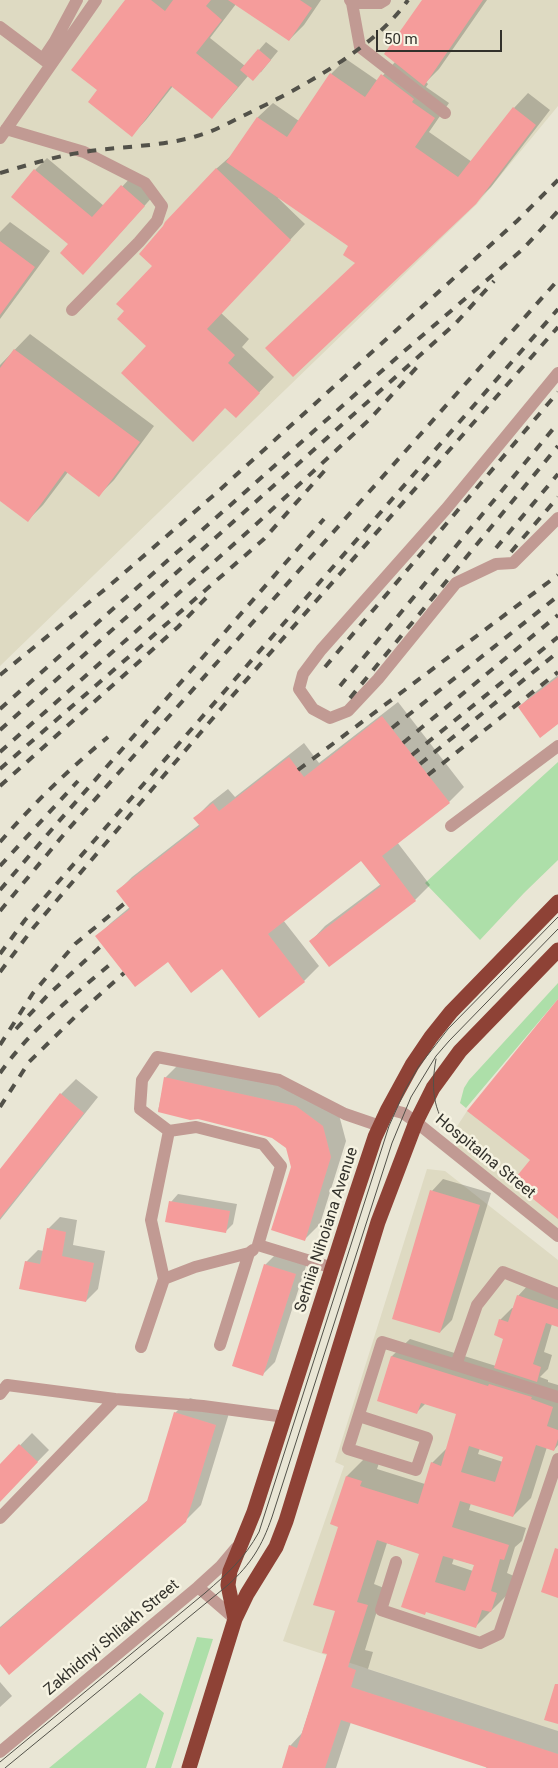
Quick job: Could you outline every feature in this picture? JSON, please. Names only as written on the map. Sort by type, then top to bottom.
[{"type":"highway","name":"Serhiia Nihoiana Avenue","points":[[235,1619],[228,1585],[230,1572],[254,1512],[380,1126],[412,1065],[431,1037],[451,1012],[558,902]]},
{"type":"highway","name":"Serhiia Nihoiana Avenue","points":[[188,1768],[235,1619],[247,1594],[276,1547],[286,1522],[378,1222],[416,1122],[433,1088],[460,1051],[558,950]]},
{"type":"street","points":[[47,62],[55,41],[77,0]]},
{"type":"street","points":[[72,310],[139,242],[157,221],[162,206],[145,183],[84,152],[3,134],[47,62],[96,0]]},
{"type":"street","points":[[385,0],[380,3],[351,1],[360,47],[445,113]]},
{"type":"street","points":[[0,27],[47,62]]},
{"type":"street","points":[[558,373],[446,509],[321,650],[303,674],[299,689],[313,709],[330,718],[348,711],[378,679],[456,583],[496,564],[513,563],[558,518]]},
{"type":"street","points":[[451,826],[558,746]]},
{"type":"street","points":[[220,1345],[281,1166],[263,1144],[196,1127],[169,1131],[140,1108],[142,1080],[157,1057],[279,1080],[345,1114],[380,1126]]},
{"type":"street","name":"Hospitalna Street","points":[[388,1109],[403,1113],[416,1122],[558,1236]]},
{"type":"street","points":[[141,1346],[164,1278],[151,1220],[169,1131]]},
{"type":"street","points":[[164,1278],[254,1249],[333,1268]]},
{"type":"street","points":[[456,1365],[477,1305],[503,1272],[558,1294]]},
{"type":"street","points":[[359,1416],[426,1438],[416,1470],[348,1448],[382,1342],[558,1397]]},
{"type":"street","points":[[0,1394],[7,1385],[115,1399],[204,1406],[285,1417]]},
{"type":"street","points":[[0,1518],[115,1399]]},
{"type":"street","points":[[396,1562],[381,1610],[480,1643],[500,1634],[558,1459]]},
{"type":"street","name":"Zakhidnyi Shliakh Street","points":[[0,1752],[198,1587],[220,1567],[240,1544]]},
{"type":"street","points":[[198,1587],[235,1619]]},
{"type":"shaded area","points":[[0,0],[558,0],[558,106],[477,204],[0,666]]},
{"type":"shaded area","points":[[558,999],[558,1231],[452,1146],[459,1133],[456,1128],[467,1111]]},
{"type":"shaded area","points":[[427,1169],[445,1171],[558,1260],[558,1731],[283,1641],[344,1466],[335,1462]]},
{"type":"green space","points":[[558,762],[558,860],[480,940],[425,883]]},
{"type":"green space","points":[[558,983],[558,999],[466,1108],[460,1103],[464,1088],[469,1080]]},
{"type":"green space","points":[[197,1637],[213,1639],[171,1768],[155,1768]]},
{"type":"green space","points":[[140,1693],[164,1713],[146,1768],[49,1768]]},
{"type":"building","points":[[125,0],[151,0],[165,11],[173,0],[211,0],[206,6],[222,20],[196,53],[238,87],[212,119],[171,86],[132,137],[88,102],[97,90],[71,70]]},
{"type":"building","points":[[228,0],[300,0],[312,8],[289,41]]},
{"type":"building","points":[[422,0],[483,0],[424,86],[384,54]]},
{"type":"building","points":[[258,49],[271,60],[253,81],[240,70]]},
{"type":"building","points":[[330,73],[365,97],[381,74],[414,99],[412,102],[435,118],[415,147],[458,177],[513,107],[536,125],[476,204],[293,377],[265,348],[355,263],[343,255],[348,246],[226,162],[257,117],[287,137]]},
{"type":"building","points":[[216,168],[291,240],[207,329],[235,355],[228,363],[260,393],[236,418],[225,408],[193,442],[121,373],[146,346],[117,319],[124,311],[116,304],[152,266],[139,254],[165,222]]},
{"type":"building","points":[[34,169],[92,217],[121,185],[145,206],[83,275],[60,253],[68,244],[11,197]]},
{"type":"building","points":[[0,241],[35,267],[0,315]]},
{"type":"building","points":[[14,349],[140,442],[99,497],[65,471],[28,522],[0,501],[0,368]]},
{"type":"building","points":[[558,677],[558,724],[540,738],[518,707]]},
{"type":"building","points":[[382,716],[450,803],[382,856],[416,901],[329,967],[309,941],[381,886],[361,861],[268,934],[305,982],[259,1018],[222,969],[191,993],[168,962],[135,987],[95,936],[130,909],[116,891],[200,826],[193,818],[213,803],[219,811],[289,757],[304,777]]},
{"type":"building","points":[[558,999],[558,1219],[512,1182],[530,1160],[467,1111]]},
{"type":"building","points":[[164,1077],[296,1106],[323,1126],[331,1157],[305,1241],[271,1230],[291,1167],[286,1148],[272,1138],[265,1136],[198,1119],[190,1120],[158,1112]]},
{"type":"building","points":[[60,1093],[84,1113],[0,1218],[0,1169]]},
{"type":"building","points":[[430,1190],[480,1205],[440,1333],[392,1319]]},
{"type":"building","points":[[169,1201],[230,1211],[226,1233],[165,1222]]},
{"type":"building","points":[[47,1228],[66,1232],[62,1256],[94,1263],[86,1302],[19,1289],[25,1261],[40,1264]]},
{"type":"building","points":[[264,1264],[296,1274],[263,1376],[232,1366]]},
{"type":"building","points":[[517,1295],[558,1309],[558,1327],[546,1323],[533,1364],[541,1367],[537,1382],[494,1368],[503,1339],[494,1335],[499,1319],[508,1322]]},
{"type":"building","points":[[391,1356],[488,1386],[489,1384],[532,1397],[531,1399],[553,1407],[547,1426],[558,1430],[558,1439],[554,1451],[536,1445],[513,1517],[460,1501],[452,1527],[509,1545],[504,1560],[500,1559],[491,1591],[497,1593],[491,1612],[482,1610],[476,1628],[426,1612],[425,1615],[401,1607],[419,1554],[377,1540],[357,1602],[368,1605],[348,1667],[356,1670],[351,1687],[558,1754],[558,1768],[488,1768],[341,1720],[325,1768],[282,1768],[289,1745],[297,1748],[327,1654],[322,1653],[335,1611],[313,1605],[338,1527],[330,1524],[346,1476],[362,1481],[360,1486],[418,1504],[431,1462],[441,1466],[456,1414],[421,1403],[417,1414],[377,1401]],"holes":[[[469,1446],[503,1457],[495,1482],[461,1472]],[[443,1556],[474,1565],[465,1591],[435,1582]]]},
{"type":"building","points":[[174,1412],[216,1425],[186,1522],[9,1675],[0,1664],[0,1628],[147,1501]]},
{"type":"building","points":[[19,1444],[38,1462],[0,1502],[0,1464]]},
{"type":"building","points":[[555,1548],[558,1549],[558,1598],[541,1592]]},
{"type":"building","points":[[555,1684],[558,1684],[558,1724],[544,1720]]},
{"type":"tram line","points":[[0,1762],[205,1593],[235,1565],[253,1542],[259,1532],[389,1126],[405,1090],[419,1066],[448,1029],[558,917]]},
{"type":"tram line","points":[[5,1768],[228,1585],[255,1554],[272,1517],[392,1143],[411,1097],[436,1056],[449,1041],[558,929]]},
{"type":"tram line","points":[[436,1059],[433,1082],[435,1102],[442,1121],[455,1140]]},
{"type":"railway","points":[[0,173],[74,154],[183,140],[210,131],[291,92],[336,65],[377,34],[394,18],[408,0]]},
{"type":"railway","points":[[0,675],[109,586],[214,495],[517,221],[558,180]]},
{"type":"railway","points":[[0,709],[402,353],[523,249],[558,211]]},
{"type":"railway","points":[[0,911],[65,833],[558,280]]},
{"type":"railway","points":[[0,730],[456,323],[494,281]]},
{"type":"railway","points":[[0,954],[25,920],[558,309]]},
{"type":"railway","points":[[0,972],[34,927],[226,703],[558,327]]},
{"type":"railway","points":[[0,752],[252,528],[370,419],[418,366]]},
{"type":"railway","points":[[325,667],[558,392]]},
{"type":"railway","points":[[340,686],[558,423]]},
{"type":"railway","points":[[350,698],[558,446]]},
{"type":"railway","points":[[0,769],[264,539],[327,468]]},
{"type":"railway","points":[[496,548],[558,474]]},
{"type":"railway","points":[[511,552],[558,497]]},
{"type":"railway","points":[[0,890],[324,519]]},
{"type":"railway","points":[[298,770],[558,575]]},
{"type":"railway","points":[[392,728],[558,596]]},
{"type":"railway","points":[[0,786],[178,627],[207,597]]},
{"type":"railway","points":[[403,743],[558,615]]},
{"type":"railway","points":[[412,755],[558,637]]},
{"type":"railway","points":[[420,764],[558,652]]},
{"type":"railway","points":[[428,775],[558,672]]},
{"type":"railway","points":[[0,842],[52,787],[108,737]]},
{"type":"railway","points":[[0,866],[78,781]]},
{"type":"railway","points":[[0,1045],[33,993],[75,944],[125,903]]},
{"type":"railway","points":[[16,1029],[47,996],[102,945]]},
{"type":"railway","points":[[0,1073],[39,1027],[114,961]]},
{"type":"railway","points":[[0,1107],[29,1062],[78,1014],[124,973]]}]
